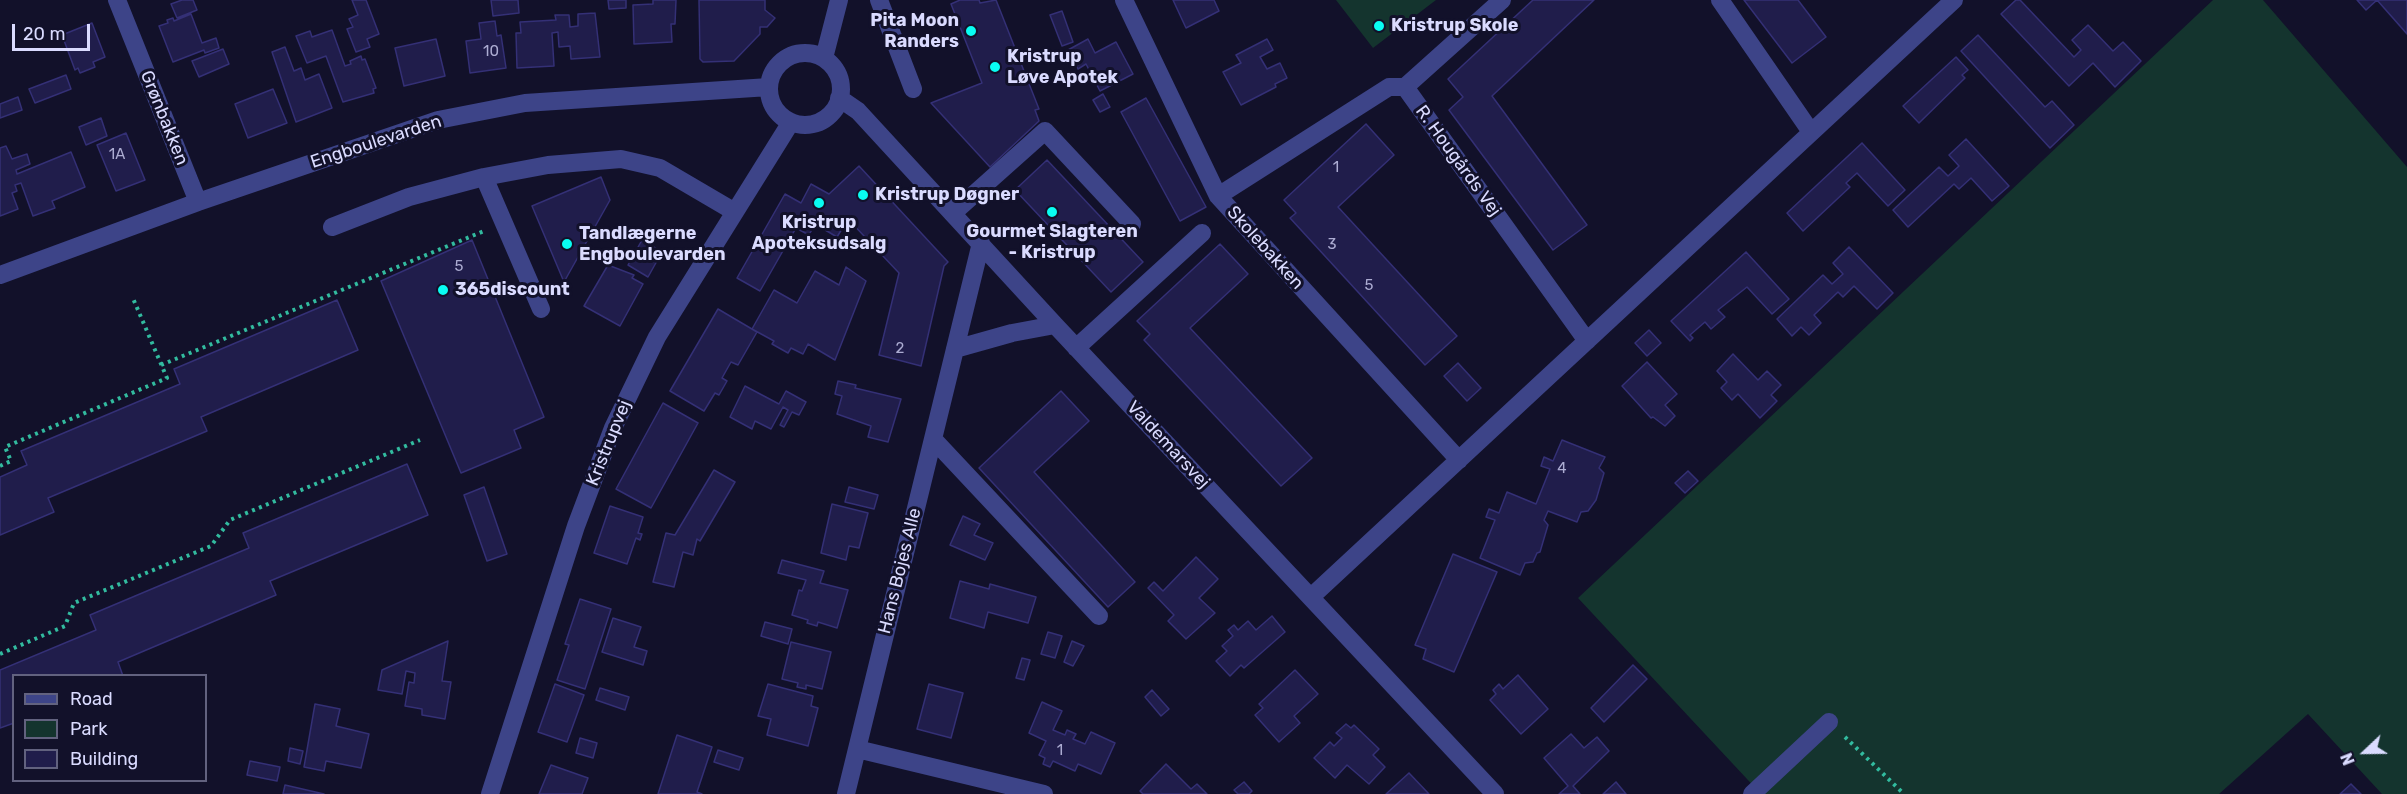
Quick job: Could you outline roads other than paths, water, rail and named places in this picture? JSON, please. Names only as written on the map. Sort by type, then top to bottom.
[{"type":"street","name":"Grønbakken","points":[[117,0],[198,202]]},
{"type":"street","points":[[879,0],[913,89]]},
{"type":"street","name":"Skolebakken","points":[[1124,0],[1218,196],[1459,460]]},
{"type":"street","name":"R. Hougårds Vej","points":[[1502,0],[1405,87],[1587,340]]},
{"type":"street","points":[[1720,0],[1812,132]]},
{"type":"street","points":[[1311,597],[1954,0]]},
{"type":"street","points":[[824,58],[845,2]]},
{"type":"street","points":[[804,53],[824,58],[838,76],[839,98],[829,115],[821,121],[801,125],[791,122],[774,109],[769,87],[776,67],[783,60],[804,53]]},
{"type":"street","name":"Engboulevarden","points":[[0,275],[198,202],[438,120],[525,103],[769,87]]},
{"type":"street","points":[[1218,196],[1389,87],[1405,87]]},
{"type":"street","name":"Valdemarsvej","points":[[839,98],[858,111],[1076,348],[1495,794]]},
{"type":"street","name":"Kristrupvej","points":[[490,794],[576,526],[613,428],[657,337],[791,122]]},
{"type":"street","points":[[953,213],[1046,131],[1132,224]]},
{"type":"street","points":[[332,227],[409,197],[484,177],[548,165],[621,159],[660,168],[735,212]]},
{"type":"street","points":[[484,177],[541,309]]},
{"type":"street","points":[[1076,348],[1202,232]]},
{"type":"street","name":"Hans Bojes Alle","points":[[846,794],[981,243]]},
{"type":"street","points":[[955,349],[1012,333],[1055,325]]},
{"type":"street","points":[[933,439],[1099,616]]},
{"type":"street","points":[[1752,794],[1829,722]]},
{"type":"street","points":[[857,749],[1044,794]]},
{"type":"place","name":"Kristrup Skole","points":[[1379,26]]},
{"type":"place","name":"Pita Moon Randers","points":[[971,31]]},
{"type":"place","name":"Kristrup Løve Apotek","points":[[995,67]]},
{"type":"place","name":"Kristrup Døgner","points":[[863,195]]},
{"type":"place","name":"Kristrup Apoteksudsalg","points":[[819,203]]},
{"type":"place","name":"Gourmet Slagteren - Kristrup","points":[[1052,212]]},
{"type":"place","name":"Tandlægerne Engboulevarden","points":[[567,244]]},
{"type":"place","name":"365discount","points":[[443,290]]}]
